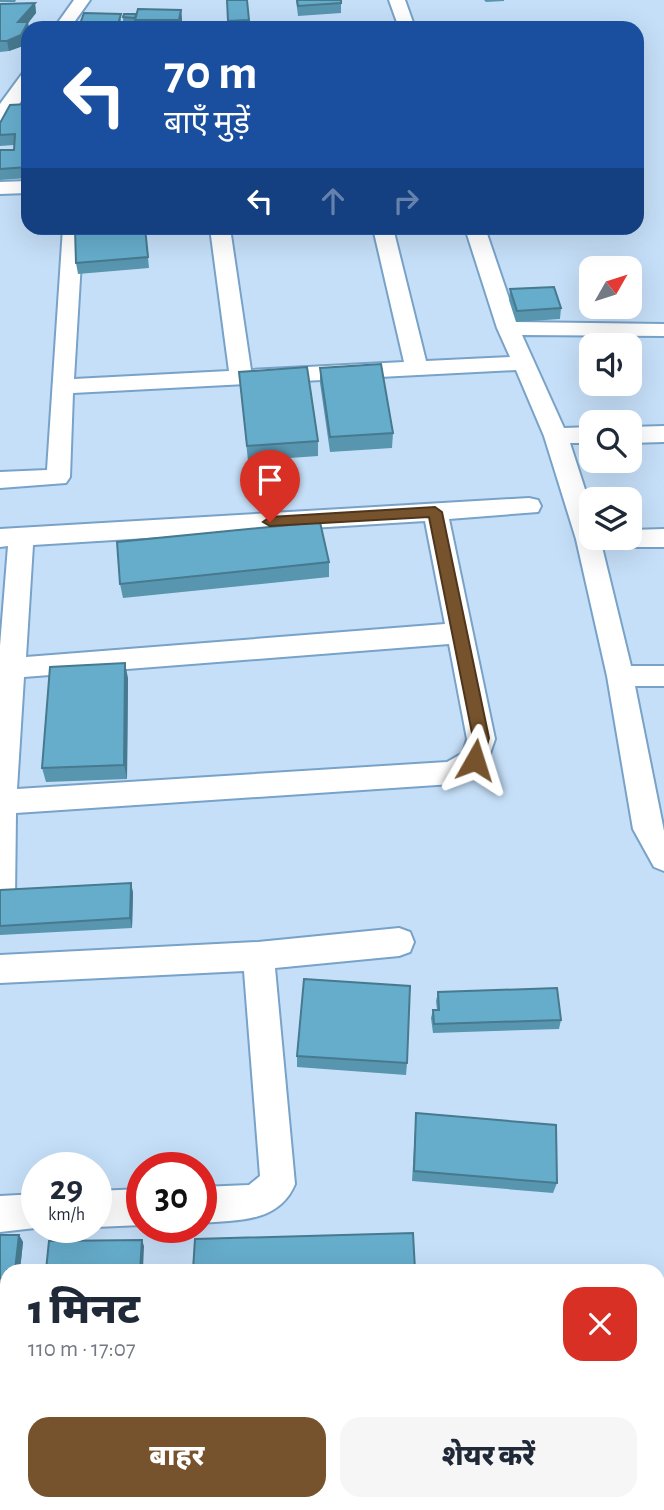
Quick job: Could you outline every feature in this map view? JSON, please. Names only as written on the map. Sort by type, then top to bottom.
[{"type":"street","points":[[67,21],[82,0]]},
{"type":"street","points":[[397,0],[404,21]]},
{"type":"street","points":[[1,114],[21,87]]},
{"type":"street","points":[[1,114],[21,113]]},
{"type":"street","points":[[0,188],[21,187]]},
{"type":"street","points":[[0,480],[58,477],[73,235]]},
{"type":"street","points":[[221,235],[241,378]]},
{"type":"street","points":[[385,235],[417,369]]},
{"type":"street","points":[[477,235],[508,328],[556,436],[579,511]]},
{"type":"street","points":[[508,328],[664,330]]},
{"type":"street","points":[[62,387],[524,363]]},
{"type":"street","points":[[642,435],[664,434]]},
{"type":"street","points":[[556,436],[579,435]]},
{"type":"street","points":[[0,898],[2,802],[12,668],[11,537],[529,506]]},
{"type":"street","points":[[2,802],[452,773],[475,760],[481,738],[435,512]]},
{"type":"street","points":[[642,539],[664,538]]},
{"type":"street","points":[[590,550],[620,676],[648,829],[664,856]]},
{"type":"street","points":[[12,668],[460,633]]},
{"type":"street","points":[[620,676],[664,676]]},
{"type":"street","points":[[0,970],[258,956],[399,943]]},
{"type":"street","points":[[217,1204],[255,1202],[278,1184],[258,956]]},
{"type":"street","points":[[0,1214],[21,1213]]},
{"type":"building","points":[[227,0],[247,0],[249,20],[228,21]]},
{"type":"building","points":[[297,0],[341,0],[341,3],[298,6]]},
{"type":"building","points":[[35,3],[18,22],[21,22],[21,35],[7,41],[0,41],[0,4]]},
{"type":"building","points":[[138,9],[181,10],[179,20],[135,20]]},
{"type":"building","points":[[84,13],[121,14],[119,21],[81,21]]},
{"type":"building","points":[[124,14],[136,14],[135,18],[123,17]]},
{"type":"building","points":[[21,104],[21,168],[0,169],[0,150],[14,150],[15,134],[0,135],[0,123],[10,105]]},
{"type":"building","points":[[75,235],[146,235],[148,257],[76,263]]},
{"type":"building","points":[[554,287],[561,308],[517,311],[510,289]]},
{"type":"building","points":[[381,364],[393,433],[330,437],[320,368]]},
{"type":"building","points":[[307,367],[318,441],[247,446],[239,372]]},
{"type":"building","points":[[320,522],[329,562],[120,584],[117,542]]},
{"type":"building","points":[[125,663],[124,765],[42,768],[50,667]]},
{"type":"building","points":[[131,883],[130,918],[0,926],[0,890]]},
{"type":"building","points":[[304,979],[410,986],[407,1063],[297,1056]]},
{"type":"building","points":[[557,988],[561,1020],[434,1024],[433,1010],[439,1010],[438,992]]},
{"type":"building","points":[[416,1113],[556,1125],[557,1183],[414,1171]]},
{"type":"building","points":[[413,1233],[415,1264],[193,1264],[195,1243],[217,1243],[217,1238]]},
{"type":"building","points":[[0,1235],[19,1235],[16,1264],[0,1264]]},
{"type":"building","points":[[112,1240],[126,1240],[126,1243],[142,1243],[140,1264],[47,1264],[49,1243],[112,1243]]},
{"type":"route","points":[[270,522],[435,512],[481,738],[475,760]]}]
